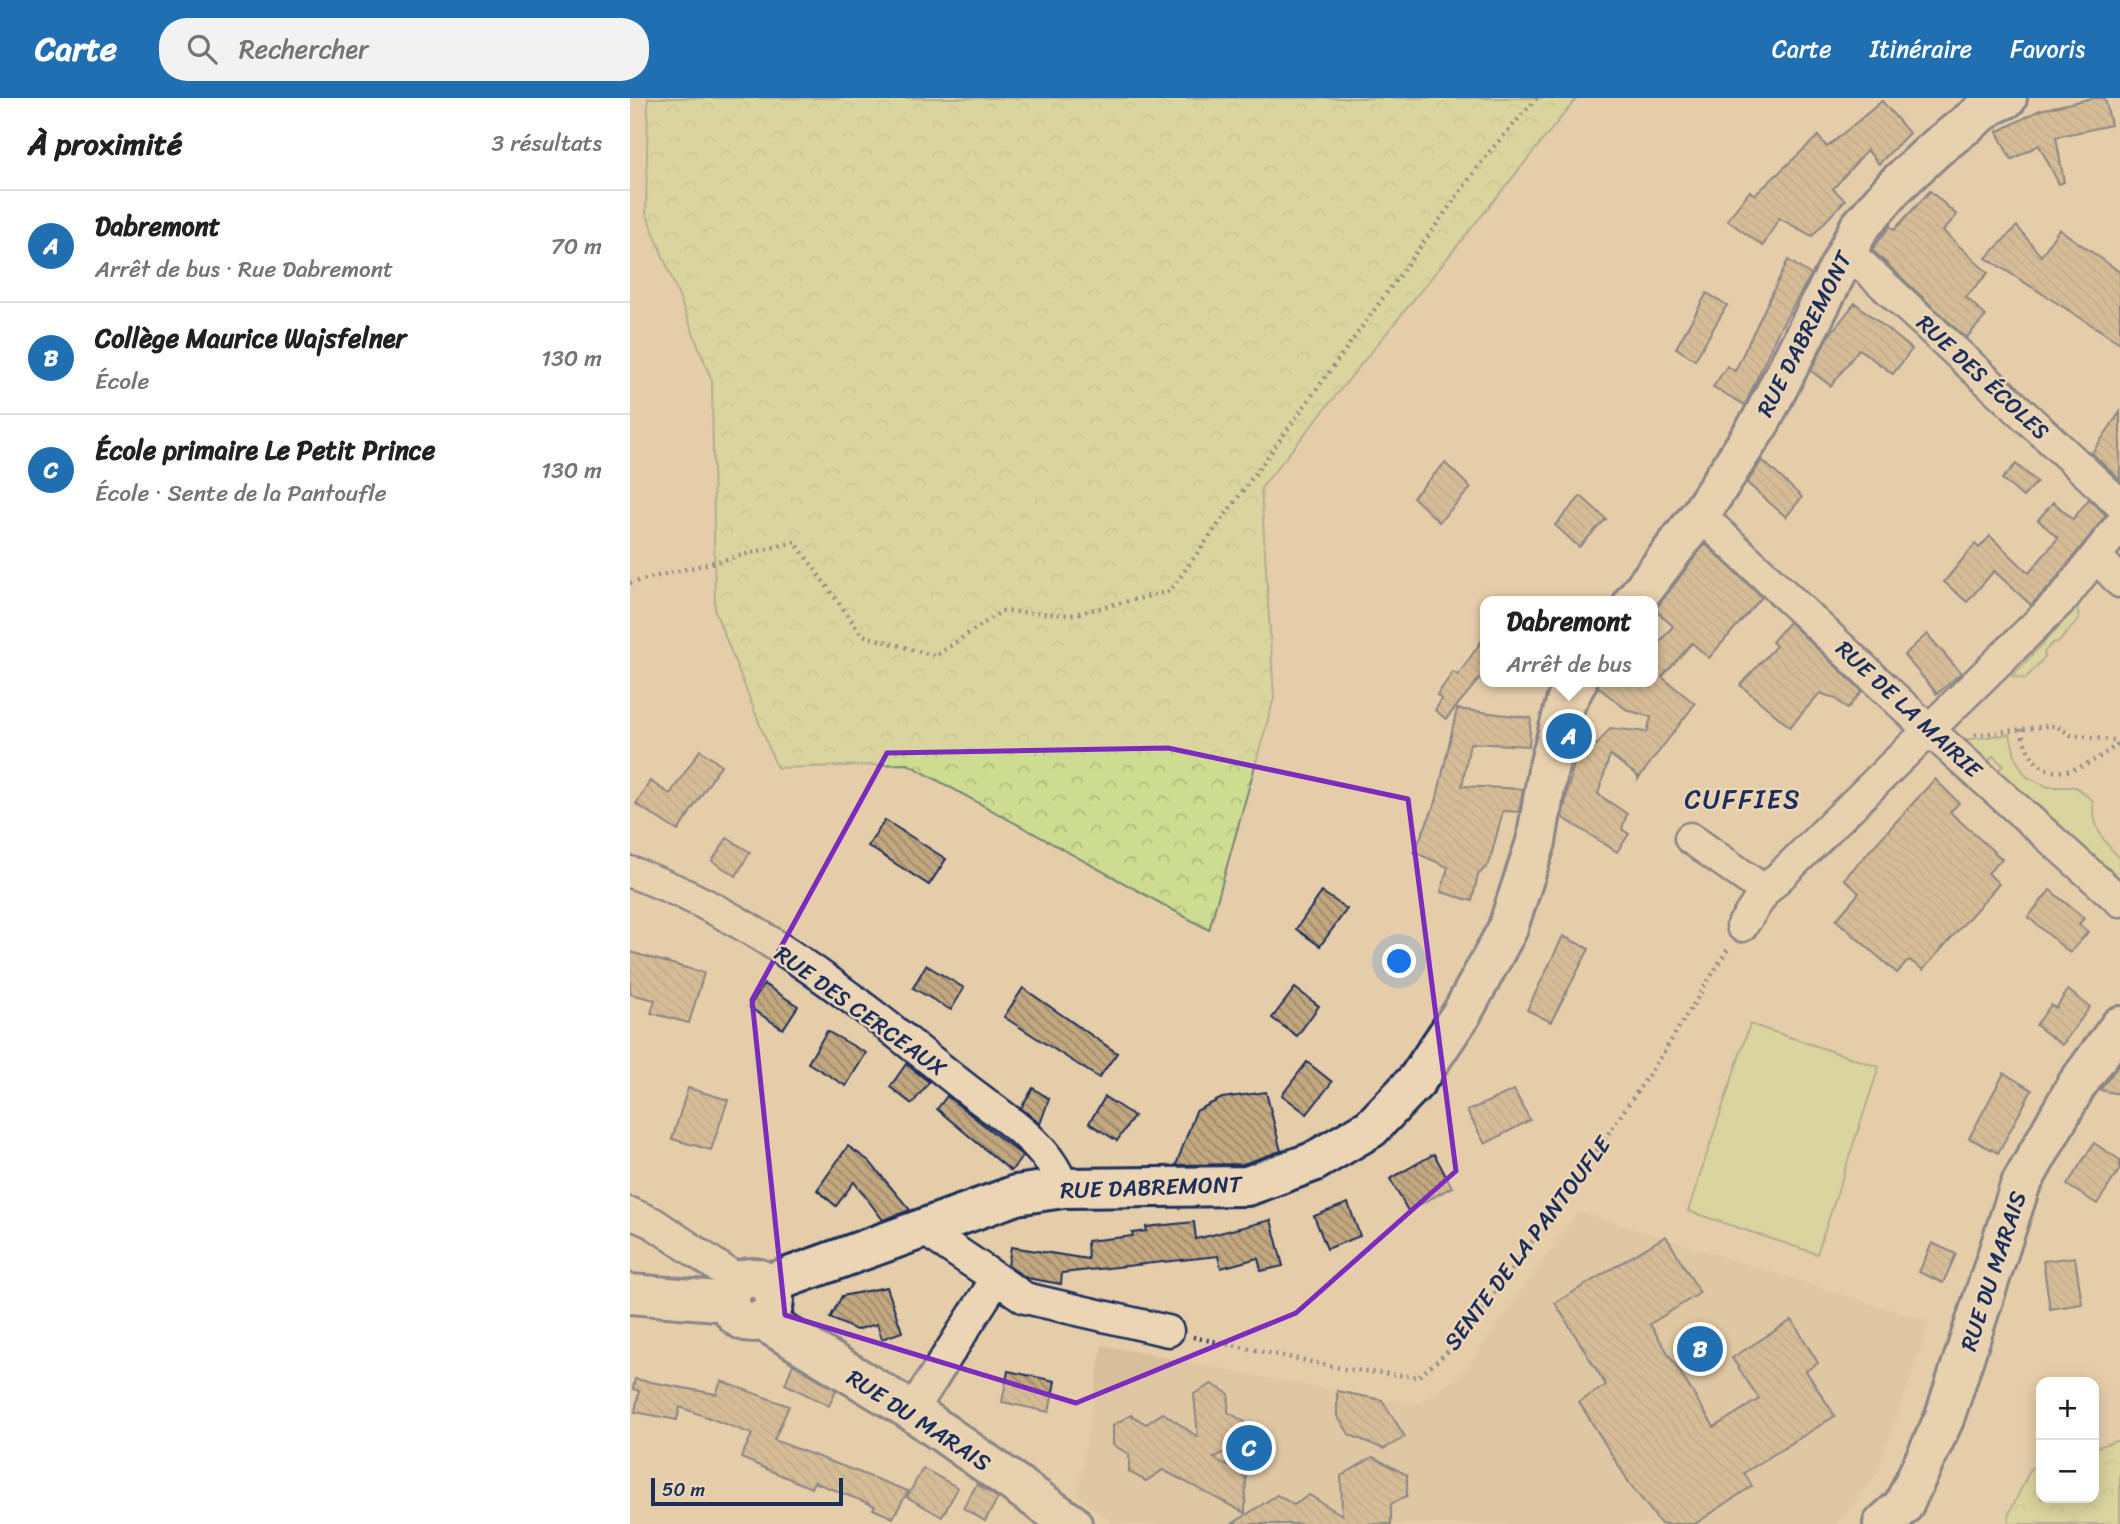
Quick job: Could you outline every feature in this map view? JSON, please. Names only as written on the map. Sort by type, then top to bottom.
[{"type":"street","name":"RUE DABREMONT","points":[[1638,596],[1700,515],[1761,421],[1858,228],[1894,187],[1945,141],[1991,105],[2007,98]]},
{"type":"street","name":"RUE DES ÉCOLES","points":[[1847,251],[2120,504]]},
{"type":"street","name":"RUE DE LA MAIRIE","points":[[1700,515],[1929,730],[2120,901]]},
{"type":"street","points":[[1742,926],[1765,891],[2064,597],[2120,525]]},
{"type":"street","points":[[2096,556],[2120,582]]},
{"type":"street","name":"RUE DABREMONT","points":[[750,1297],[1016,1195],[1063,1188],[1247,1186],[1313,1162],[1371,1128],[1417,1080],[1462,1013],[1507,930],[1536,842],[1548,770],[1566,702],[1574,687]]},
{"type":"street","points":[[1690,838],[1765,891]]},
{"type":"street","name":"RUE DES CERCEAUX","points":[[630,872],[661,883],[709,908],[782,951],[874,1014],[1034,1143],[1059,1175],[1063,1188]]},
{"type":"street","name":"RUE DU MARAIS","points":[[1883,1524],[1903,1506],[1944,1419],[2020,1185],[2076,1086],[2120,1026]]},
{"type":"street","points":[[630,1213],[653,1223],[750,1297]]},
{"type":"street","points":[[923,1229],[995,1281],[1025,1298],[1168,1331]]},
{"type":"street","points":[[912,1411],[995,1281]]},
{"type":"street","points":[[630,1294],[750,1297]]},
{"type":"street","name":"RUE DU MARAIS","points":[[750,1297],[1072,1524]]},
{"type":"path","points":[[630,583],[795,542],[862,635],[934,656],[1002,611],[1071,615],[1170,591],[1489,152],[1537,98]]},
{"type":"path","points":[[1973,735],[2056,726],[2071,735],[2120,741]]},
{"type":"path","points":[[2021,729],[2032,759],[2043,769],[2055,773],[2098,760],[2120,741]]},
{"type":"path","name":"SENTE DE LA PANTOUFLE","points":[[1168,1331],[1345,1369],[1418,1377],[1459,1342],[1562,1201],[1662,1055],[1742,926]]},
{"type":"highlighted area","points":[[1168,748],[1408,799],[1456,1171],[1296,1313],[1076,1403],[785,1315],[752,1000],[887,753]]},
{"type":"shaded area","points":[[1578,1211],[1930,1322],[1878,1472],[1845,1516],[1834,1524],[1114,1524],[1077,1496],[1102,1345],[1382,1400],[1420,1402],[1460,1376]]},
{"type":"green space","points":[[648,98],[1577,98],[1261,488],[1274,698],[1209,930],[908,764],[777,768],[715,611],[712,381],[646,213]]},
{"type":"green space","points":[[2077,607],[2079,619],[2058,643],[2054,642],[2044,652],[2045,657],[2025,679],[2012,676]]},
{"type":"green space","points":[[2010,734],[2016,760],[2027,777],[2048,787],[2076,787],[2093,801],[2100,833],[2120,858],[2120,885],[1997,772],[2003,765],[1993,756],[1987,762],[1964,740]]},
{"type":"green space","points":[[1750,1024],[1879,1067],[1817,1254],[1688,1211]]},
{"type":"green space","points":[[2120,1440],[2120,1524],[2010,1524],[2008,1516],[2031,1468],[2036,1466],[2036,1503],[2099,1503],[2099,1446]]},
{"type":"building","points":[[2093,98],[2105,98],[2111,125],[2056,137],[2064,182],[2059,184],[2039,145],[2011,160],[1997,132],[2040,110]]},
{"type":"building","points":[[1882,101],[1909,133],[1879,164],[1867,150],[1833,189],[1845,200],[1812,236],[1779,218],[1763,246],[1727,220],[1750,191],[1755,195],[1818,136],[1827,147]]},
{"type":"building","points":[[1930,191],[1957,215],[1943,231],[1988,273],[1966,297],[1986,316],[1966,338],[1872,250],[1890,226],[1894,230]]},
{"type":"building","points":[[2017,226],[2041,256],[2059,229],[2120,272],[2120,343],[1986,258]]},
{"type":"building","points":[[1788,260],[1811,275],[1778,332],[1745,405],[1713,387],[1727,366],[1735,371]]},
{"type":"building","points":[[1707,293],[1727,305],[1695,360],[1676,348]]},
{"type":"building","points":[[1855,303],[1912,349],[1893,374],[1859,349],[1831,386],[1811,371],[1827,338]]},
{"type":"building","points":[[2120,412],[2120,480],[2092,453]]},
{"type":"building","points":[[1762,460],[1802,497],[1786,517],[1747,483]]},
{"type":"building","points":[[1445,463],[1471,488],[1439,522],[1413,497]]},
{"type":"building","points":[[2016,464],[2037,482],[2023,497],[2002,479]]},
{"type":"building","points":[[1581,496],[1606,519],[1579,547],[1555,525]]},
{"type":"building","points":[[2089,499],[2106,515],[2051,585],[2031,605],[1994,571],[1967,602],[1944,582],[1975,544],[1979,548],[1990,536],[2029,573],[2058,538],[2038,520],[2053,502],[2073,519]]},
{"type":"building","points":[[1705,544],[1762,597],[1709,658],[1692,643],[1662,677],[1695,704],[1638,779],[1638,776],[1610,755],[1598,794],[1627,814],[1622,829],[1629,834],[1617,852],[1562,817],[1580,735],[1597,745],[1610,728],[1647,732],[1651,717],[1627,710],[1598,687],[1658,687],[1658,644],[1673,626],[1658,613],[1658,606]]},
{"type":"building","points":[[1789,622],[1862,691],[1847,709],[1836,699],[1820,693],[1790,727],[1740,685],[1776,646],[1772,642]]},
{"type":"building","points":[[1927,634],[1961,673],[1937,694],[1904,655]]},
{"type":"building","points":[[1480,643],[1480,678],[1446,719],[1435,710],[1442,699],[1437,695],[1453,672],[1458,675]]},
{"type":"building","points":[[1457,709],[1531,718],[1529,746],[1470,743],[1462,786],[1523,789],[1519,812],[1503,811],[1489,864],[1478,875],[1472,901],[1441,892],[1448,867],[1414,852],[1436,802]]},
{"type":"building","points":[[700,750],[721,765],[678,831],[636,804],[650,781],[670,794]]},
{"type":"building","points":[[1935,779],[1959,803],[1950,812],[2002,859],[1988,873],[1999,884],[1923,970],[1909,960],[1897,973],[1836,920],[1859,893],[1844,879]]},
{"type":"building","points":[[885,820],[946,859],[929,885],[868,846]]},
{"type":"building","points":[[727,838],[750,852],[736,876],[712,861]]},
{"type":"building","points":[[2050,890],[2084,918],[2079,924],[2088,932],[2070,953],[2028,917]]},
{"type":"building","points":[[1322,892],[1347,909],[1320,946],[1296,929]]},
{"type":"building","points":[[1563,936],[1589,949],[1551,1022],[1527,1010]]},
{"type":"building","points":[[630,952],[704,973],[689,1023],[651,1013],[655,1000],[630,994]]},
{"type":"building","points":[[926,965],[964,988],[951,1010],[913,988]]},
{"type":"building","points":[[764,984],[798,1006],[783,1029],[749,1007]]},
{"type":"building","points":[[1023,988],[1117,1053],[1099,1078],[1004,1017]]},
{"type":"building","points":[[1295,988],[1319,1006],[1297,1036],[1272,1018]]},
{"type":"building","points":[[2068,990],[2090,1007],[2062,1045],[2036,1025],[2051,1005],[2056,1008]]},
{"type":"building","points":[[827,1031],[866,1053],[846,1086],[808,1063]]},
{"type":"building","points":[[1307,1062],[1332,1082],[1307,1114],[1282,1095]]},
{"type":"building","points":[[2120,1063],[2120,1094],[2100,1090]]},
{"type":"building","points":[[906,1064],[929,1082],[912,1104],[890,1087]]},
{"type":"building","points":[[2004,1073],[2032,1090],[1998,1153],[1969,1138]]},
{"type":"building","points":[[688,1088],[728,1100],[711,1150],[672,1139]]},
{"type":"building","points":[[1033,1088],[1049,1099],[1040,1124],[1021,1108]]},
{"type":"building","points":[[1514,1090],[1530,1120],[1485,1144],[1467,1111]]},
{"type":"building","points":[[1266,1092],[1281,1151],[1243,1164],[1176,1165],[1196,1111],[1222,1098]]},
{"type":"building","points":[[947,1096],[1023,1156],[1011,1171],[937,1109]]},
{"type":"building","points":[[1105,1097],[1134,1116],[1117,1141],[1089,1123]]},
{"type":"building","points":[[2094,1143],[2120,1160],[2120,1169],[2097,1204],[2067,1185]]},
{"type":"building","points":[[848,1146],[869,1161],[910,1210],[883,1220],[854,1182],[836,1206],[817,1190]]},
{"type":"building","points":[[1434,1154],[1452,1187],[1408,1211],[1390,1179]]},
{"type":"building","points":[[1348,1203],[1360,1236],[1327,1249],[1314,1216]]},
{"type":"building","points":[[1271,1220],[1283,1266],[1261,1271],[1258,1258],[1221,1268],[1218,1256],[1062,1273],[1061,1284],[1027,1278],[1008,1266],[1011,1247],[1088,1259],[1087,1241],[1133,1236],[1132,1233],[1147,1231],[1146,1227],[1194,1222],[1196,1239]]},
{"type":"building","points":[[1666,1236],[1700,1293],[1650,1324],[1714,1427],[1759,1399],[1732,1358],[1792,1320],[1818,1363],[1806,1371],[1835,1416],[1744,1473],[1752,1486],[1695,1524],[1661,1524],[1630,1484],[1579,1402],[1606,1385],[1555,1303]]},
{"type":"building","points":[[1932,1243],[1956,1254],[1943,1283],[1919,1272]]},
{"type":"building","points":[[2075,1257],[2082,1304],[2050,1309],[2043,1261]]},
{"type":"building","points":[[887,1287],[902,1332],[882,1339],[877,1324],[856,1330],[830,1318],[842,1296]]},
{"type":"building","points":[[793,1364],[836,1390],[829,1406],[785,1384]]},
{"type":"building","points":[[1008,1371],[1055,1381],[1049,1412],[1002,1402]]},
{"type":"building","points":[[635,1379],[716,1394],[721,1381],[789,1406],[774,1440],[908,1491],[893,1518],[873,1509],[875,1506],[814,1482],[811,1488],[741,1458],[752,1434],[680,1407],[677,1420],[635,1412],[639,1391],[633,1389]]},
{"type":"building","points":[[1212,1384],[1229,1394],[1228,1412],[1245,1422],[1245,1440],[1214,1458],[1246,1477],[1245,1513],[1163,1470],[1146,1481],[1129,1472],[1129,1454],[1113,1445],[1113,1425],[1131,1415],[1146,1424],[1163,1413],[1198,1437],[1194,1394]]},
{"type":"building","points":[[1337,1391],[1382,1400],[1405,1437],[1384,1449],[1350,1435],[1337,1416]]},
{"type":"building","points":[[1373,1457],[1407,1475],[1407,1496],[1391,1504],[1391,1524],[1232,1524],[1277,1495],[1294,1505],[1309,1495],[1342,1515],[1341,1476]]},
{"type":"building","points":[[923,1468],[958,1488],[942,1517],[907,1497]]},
{"type":"building","points":[[977,1484],[998,1498],[985,1521],[963,1508]]},
{"type":"place","name":"Dabremont","points":[[1569,736]]},
{"type":"place","name":"Collège Maurice Wajsfelner","points":[[1700,1349]]},
{"type":"place","name":"École primaire Le Petit Prince","points":[[1249,1448]]},
{"type":"district","name":"CUFFIES","points":[[1743,799]]}]
